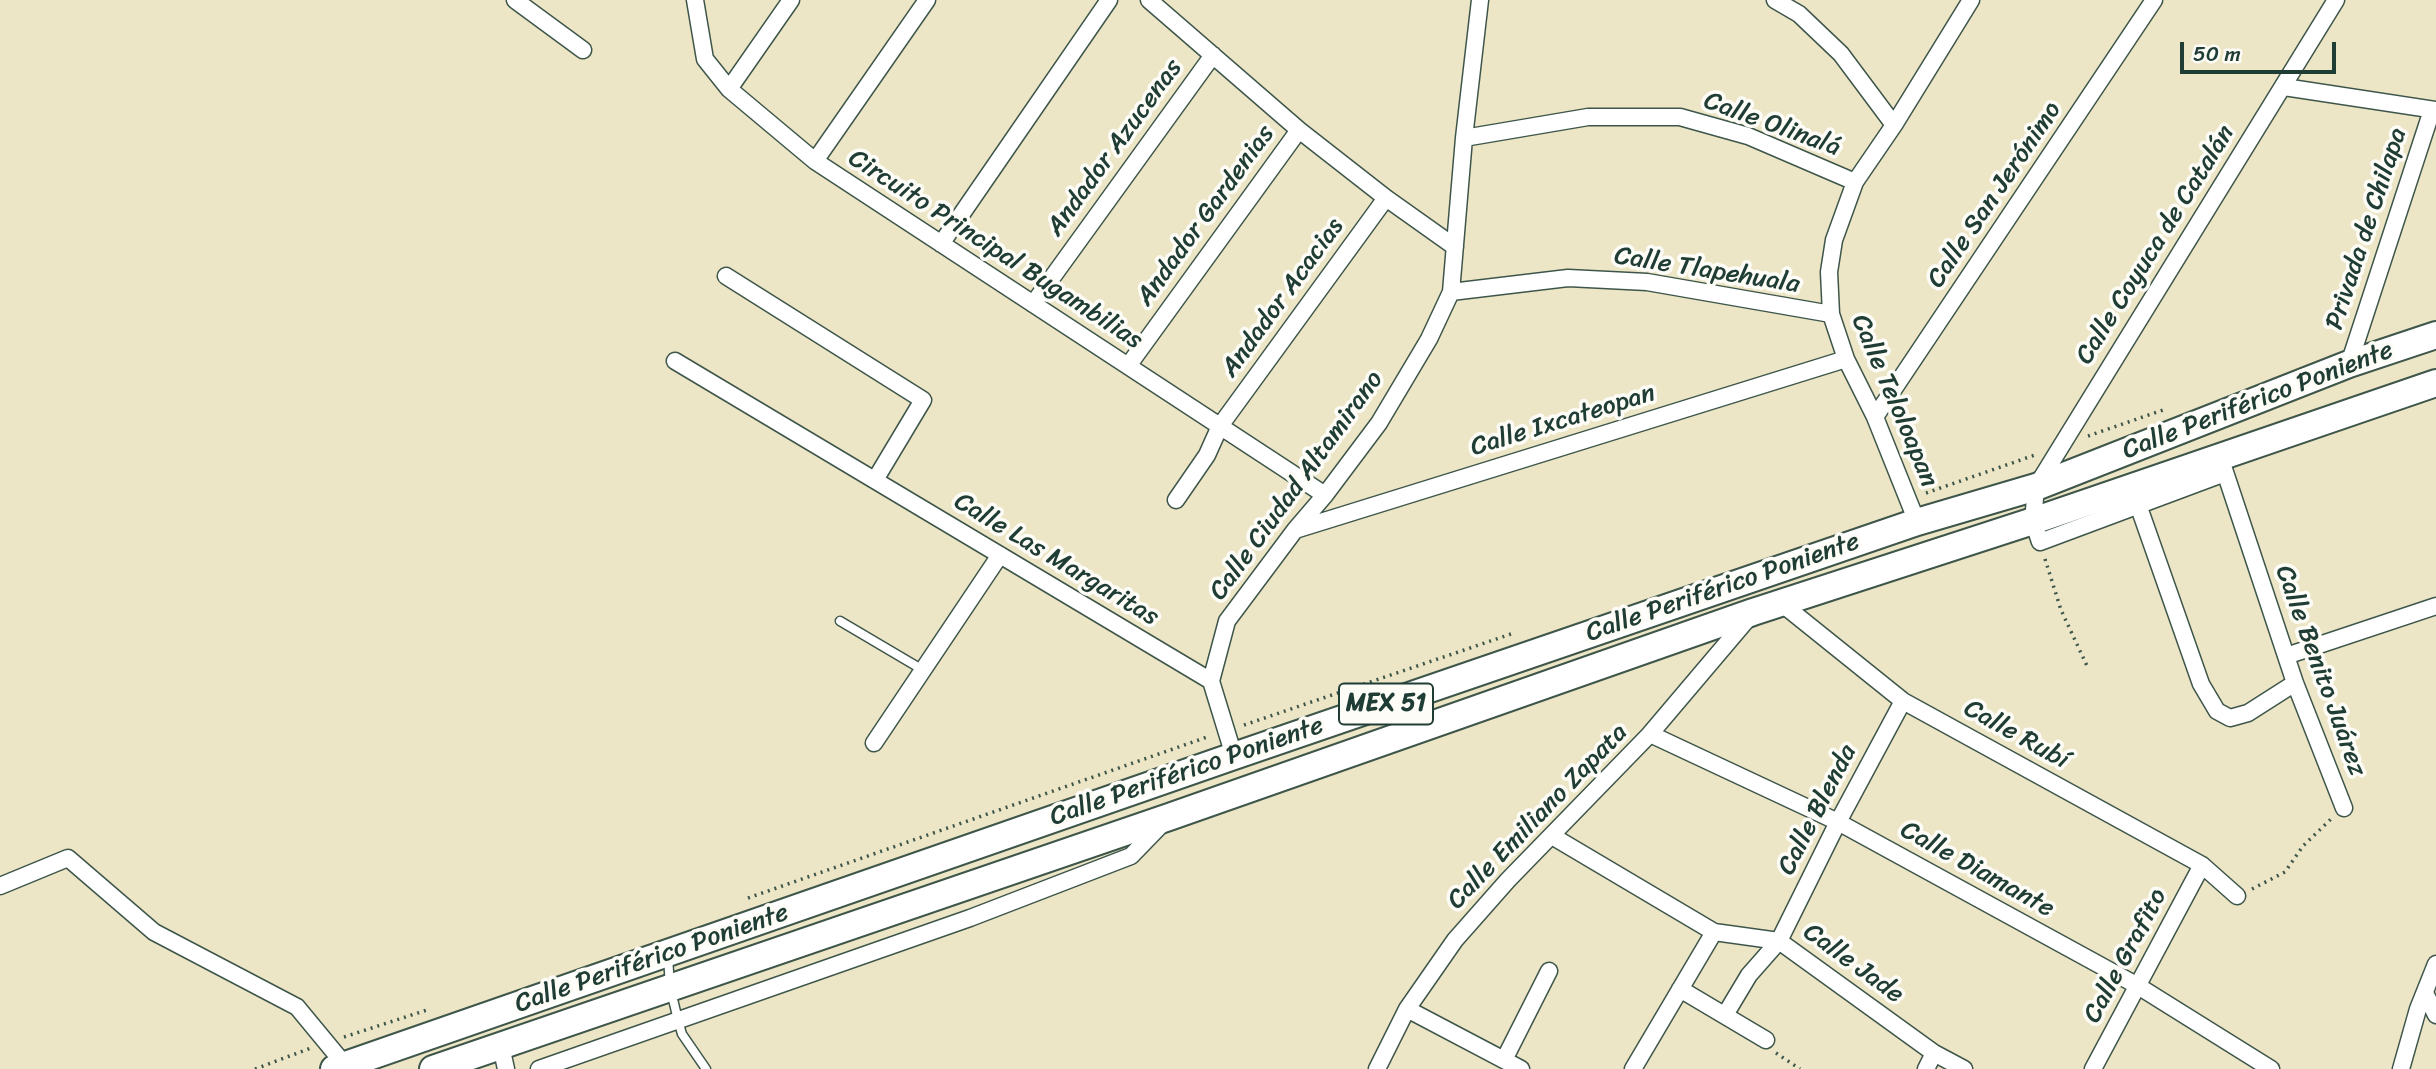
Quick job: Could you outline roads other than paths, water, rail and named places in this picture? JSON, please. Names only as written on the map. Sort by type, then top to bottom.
[{"type":"main road","name":"Calle Periférico Poniente","points":[[339,1067],[1917,522],[2036,487],[2349,365],[2436,335]]},
{"type":"main road","name":"Calle Periférico Poniente","points":[[433,1069],[504,1057],[670,987],[1169,817],[1753,612],[2037,531],[2223,465],[2436,383]]},
{"type":"street","points":[[515,0],[583,50]]},
{"type":"street","name":"Circuito Principal Bugambilias","points":[[695,0],[705,59],[729,89],[815,161],[1325,495]]},
{"type":"street","points":[[729,89],[791,0]]},
{"type":"street","points":[[815,161],[927,0]]},
{"type":"street","points":[[941,244],[1109,0]]},
{"type":"street","points":[[1149,0],[1299,130],[1386,198],[1455,247]]},
{"type":"street","name":"Calle Ciudad Altamirano","points":[[1211,681],[1227,621],[1379,423],[1429,339],[1451,292],[1464,138],[1480,0]]},
{"type":"street","points":[[1775,0],[1800,14],[1841,54],[1894,125]]},
{"type":"street","name":"Calle Teloloapan","points":[[1917,522],[1875,418],[1846,359],[1831,314],[1829,272],[1834,240],[1855,181],[1894,125],[1971,0]]},
{"type":"street","name":"Calle San Jerónimo","points":[[1875,418],[2154,0]]},
{"type":"street","name":"Calle Coyuca de Catalán","points":[[2037,531],[2036,487],[2336,0]]},
{"type":"street","name":"Andador Azucenas","points":[[1033,304],[1213,55]]},
{"type":"street","points":[[2284,87],[2434,110]]},
{"type":"street","name":"Privada de Chilapa","points":[[2349,365],[2434,110]]},
{"type":"street","name":"Calle Olinalá","points":[[1464,138],[1588,117],[1680,117],[1748,136],[1855,181]]},
{"type":"street","name":"Andador Gardenias","points":[[1128,366],[1299,130]]},
{"type":"street","name":"Andador Acacias","points":[[1177,500],[1207,455],[1220,426],[1386,198]]},
{"type":"street","points":[[726,276],[923,400],[875,480]]},
{"type":"street","name":"Calle Tlapehuala","points":[[1451,292],[1568,278],[1647,282],[1831,314]]},
{"type":"street","name":"Calle Ixcateopan","points":[[1295,530],[1846,359]]},
{"type":"street","name":"Calle Las Margaritas","points":[[676,361],[1211,681]]},
{"type":"street","name":"Calle Benito Juárez","points":[[2223,465],[2295,683],[2344,808]]},
{"type":"street","points":[[2135,496],[2201,684],[2217,711],[2230,718],[2248,713],[2295,683]]},
{"type":"street","points":[[874,743],[1000,555]]},
{"type":"street","name":"Calle Rubí","points":[[1781,603],[1903,701],[2202,865],[2237,895]]},
{"type":"street","points":[[2286,656],[2436,606]]},
{"type":"street","name":"Calle Emiliano Zapata","points":[[1377,1069],[1407,1009],[1455,940],[1508,880],[1650,734],[1753,612]]},
{"type":"street","points":[[1211,681],[1234,756]]},
{"type":"street","name":"Calle Blenda","points":[[1725,1015],[1749,975],[1779,942],[1838,822],[1903,701]]},
{"type":"street","name":"Calle Diamante","points":[[1650,734],[1838,822],[2138,986],[2271,1069]]},
{"type":"street","points":[[539,1069],[970,918],[1131,856],[1169,817]]},
{"type":"street","name":"Calle Jade","points":[[1552,836],[1714,932],[1779,942],[1934,1053],[1964,1069]]},
{"type":"street","points":[[0,886],[68,858],[154,932],[297,1007],[339,1067]]},
{"type":"street","name":"Calle Grafito","points":[[2093,1069],[2202,865]]},
{"type":"street","points":[[1633,1069],[1714,932]]},
{"type":"street","points":[[2401,1069],[2418,1009],[2426,995],[2436,964]]},
{"type":"street","points":[[1504,1060],[1549,971]]},
{"type":"street","points":[[1680,989],[1766,1040]]},
{"type":"street","points":[[2426,995],[2436,1015]]},
{"type":"street","points":[[1407,1009],[1521,1069]]},
{"type":"street","points":[[1926,1069],[1934,1053]]},
{"type":"lane","points":[[840,621],[923,670]]},
{"type":"lane","points":[[668,954],[670,987],[682,1034],[706,1069]]}]
